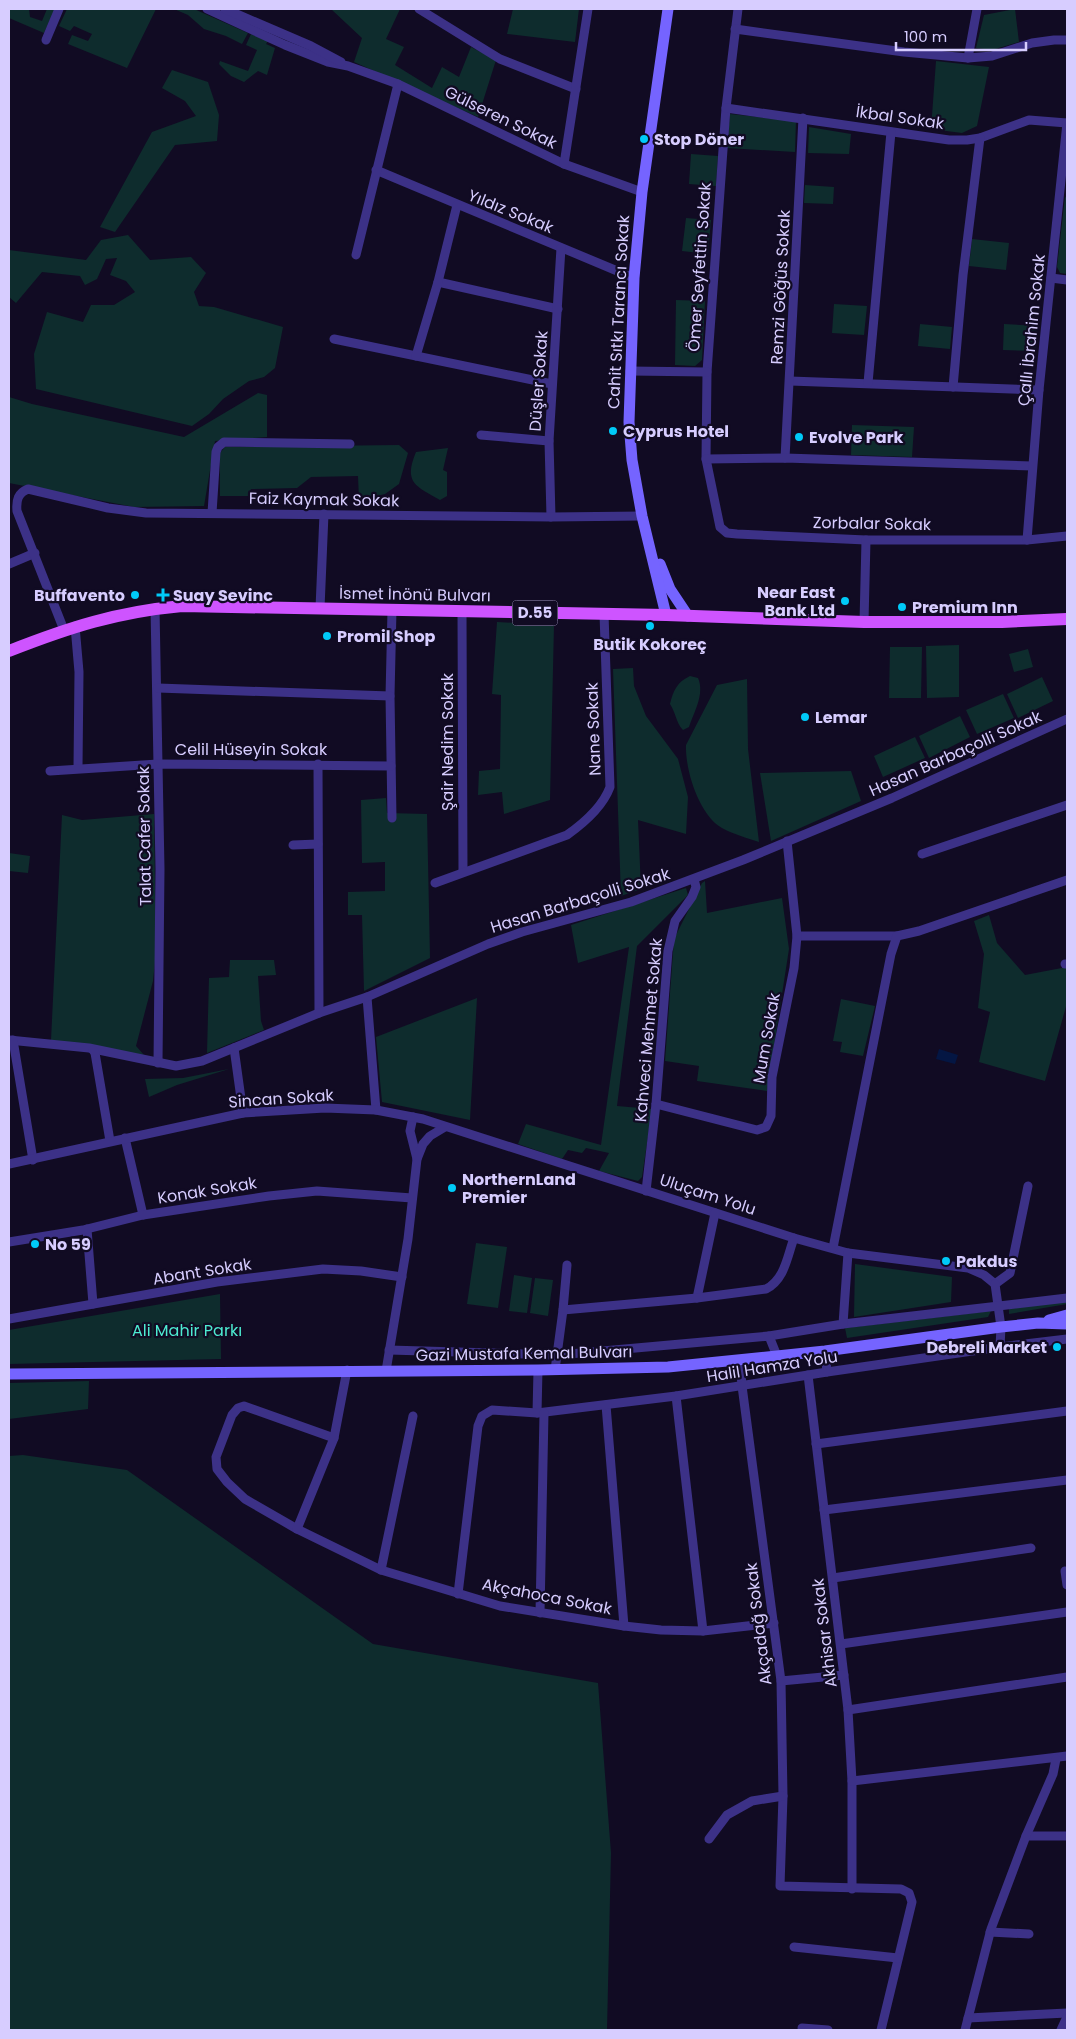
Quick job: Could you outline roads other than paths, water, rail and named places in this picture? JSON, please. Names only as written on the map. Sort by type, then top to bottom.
[{"type":"main road","name":"Cahit Sıtkı Tarancı Sokak","points":[[666,615],[642,516],[632,460],[629,422],[634,278],[642,192],[668,9]]},
{"type":"main road","points":[[648,537],[670,589],[688,616]]},
{"type":"main road","name":"İsmet İnönü Bulvarı","points":[[9,651],[70,628],[107,617],[156,608],[182,606],[666,615],[864,622],[1067,620]]},
{"type":"main road","name":"Gazi Mustafa Kemal Bulvarı","points":[[1038,1323],[1067,1315]]},
{"type":"main road","name":"Gazi Mustafa Kemal Bulvarı","points":[[9,1374],[347,1370],[555,1370],[668,1366],[825,1351],[1038,1323],[1067,1324]]},
{"type":"street","points":[[46,40],[59,9]]},
{"type":"street","points":[[207,9],[285,45],[328,62],[348,66]]},
{"type":"street","points":[[225,9],[311,46],[348,66]]},
{"type":"street","points":[[419,9],[500,59],[576,89]]},
{"type":"street","points":[[564,164],[588,9]]},
{"type":"street","name":"Ömer Seyfettin Sokak","points":[[720,527],[706,459],[707,372],[726,108],[738,9]]},
{"type":"street","points":[[968,58],[977,9]]},
{"type":"street","points":[[735,29],[904,52],[968,58],[992,56],[1039,42],[1067,40]]},
{"type":"street","name":"Gülseren Sokak","points":[[348,66],[398,84],[564,164],[642,192]]},
{"type":"street","points":[[356,255],[398,84]]},
{"type":"street","name":"İkbal Sokak","points":[[726,108],[949,140],[980,138],[1029,120],[1067,123]]},
{"type":"street","name":"Remzi Göğüs Sokak","points":[[785,458],[803,118]]},
{"type":"street","name":"Çallı İbrahim Sokak","points":[[1027,540],[1039,390],[1067,123]]},
{"type":"street","points":[[868,383],[890,132]]},
{"type":"street","points":[[953,387],[963,275],[980,138]]},
{"type":"street","name":"Yıldız Sokak","points":[[376,170],[634,278]]},
{"type":"street","points":[[416,356],[438,282],[457,205]]},
{"type":"street","name":"Düşler Sokak","points":[[551,517],[549,441],[561,248]]},
{"type":"street","points":[[1051,278],[1067,280]]},
{"type":"street","points":[[438,282],[558,309]]},
{"type":"street","points":[[334,339],[552,384]]},
{"type":"street","points":[[630,371],[707,372]]},
{"type":"street","points":[[790,381],[1039,390]]},
{"type":"street","points":[[481,435],[549,441]]},
{"type":"street","points":[[212,513],[216,452],[218,447],[224,442],[350,444]]},
{"type":"street","points":[[706,459],[785,458],[1032,466]]},
{"type":"street","name":"Faiz Kaymak Sokak","points":[[35,553],[17,511],[16,502],[19,495],[28,489],[127,511],[146,513],[551,517],[642,516]]},
{"type":"street","points":[[320,608],[324,514]]},
{"type":"street","name":"Zorbalar Sokak","points":[[720,527],[727,533],[736,534],[866,540],[1027,540],[1067,536]]},
{"type":"street","points":[[864,622],[866,540]]},
{"type":"street","points":[[9,564],[35,553],[70,628],[79,672],[78,768]]},
{"type":"street","name":"Talat Cafer Sokak","points":[[156,608],[160,948],[158,1063]]},
{"type":"street","points":[[392,610],[390,696],[392,818]]},
{"type":"street","name":"Şair Nedim Sokak","points":[[462,612],[463,872]]},
{"type":"street","name":"Nane Sokak","points":[[435,883],[567,835],[582,824],[606,796],[610,787],[604,614]]},
{"type":"street","points":[[158,688],[390,696]]},
{"type":"street","name":"Hasan Barbaçolli Sokak","points":[[11,1040],[93,1050],[176,1066],[202,1061],[319,1013],[367,997],[488,944],[522,932],[631,902],[694,879],[892,798],[1067,719]]},
{"type":"street","name":"Celil Hüseyin Sokak","points":[[50,771],[158,764],[391,766]]},
{"type":"street","points":[[318,764],[319,1013]]},
{"type":"street","points":[[922,854],[1067,805]]},
{"type":"street","name":"Mum Sokak","points":[[656,1104],[757,1130],[766,1127],[771,1116],[772,1077],[794,968],[797,936],[787,841]]},
{"type":"street","points":[[293,845],[318,844]]},
{"type":"street","name":"Kahveci Mehmet Sokak","points":[[646,1191],[656,1104],[670,936],[675,921],[692,897],[696,887],[694,879]]},
{"type":"street","points":[[797,936],[898,936],[920,931],[1067,880]]},
{"type":"street","points":[[833,1248],[891,954],[898,936]]},
{"type":"street","points":[[367,997],[376,1110]]},
{"type":"street","points":[[11,1040],[33,1160]]},
{"type":"street","points":[[234,1048],[243,1113]]},
{"type":"street","points":[[93,1050],[110,1141]]},
{"type":"street","name":"Sincan Sokak","points":[[9,1164],[243,1113],[325,1108],[376,1110],[413,1117]]},
{"type":"street","points":[[413,1117],[410,1130],[417,1159]]},
{"type":"street","name":"Uluçam Yolu","points":[[413,1117],[794,1238],[848,1253],[968,1268],[984,1275],[995,1284]]},
{"type":"street","points":[[386,1371],[402,1276],[417,1159],[423,1144],[430,1136],[445,1126]]},
{"type":"street","points":[[125,1138],[143,1215]]},
{"type":"street","points":[[1000,1347],[1001,1327],[995,1284],[1010,1273],[1028,1186]]},
{"type":"street","name":"Konak Sokak","points":[[9,1242],[87,1229],[143,1215],[270,1196],[317,1191],[412,1198]]},
{"type":"street","points":[[697,1298],[715,1213]]},
{"type":"street","points":[[87,1229],[93,1304]]},
{"type":"street","points":[[564,1310],[697,1298],[766,1289],[776,1284],[780,1277],[794,1238]]},
{"type":"street","points":[[843,1324],[848,1253]]},
{"type":"street","points":[[555,1370],[564,1310],[567,1265]]},
{"type":"street","name":"Abant Sokak","points":[[9,1320],[217,1282],[323,1269],[402,1276]]},
{"type":"street","points":[[390,1350],[558,1355],[769,1336],[843,1324],[1067,1298]]},
{"type":"street","points":[[769,1336],[777,1356]]},
{"type":"street","name":"Halil Hamza Yolu","points":[[458,1594],[478,1426],[482,1416],[492,1410],[541,1413],[606,1405],[1000,1347],[1067,1339]]},
{"type":"street","points":[[825,1351],[827,1372]]},
{"type":"street","name":"Akçadağ Sokak","points":[[740,1360],[781,1682],[783,1796],[780,1886],[852,1889]]},
{"type":"street","points":[[297,1529],[334,1438],[347,1370]]},
{"type":"street","points":[[538,1370],[541,1413],[540,1613]]},
{"type":"street","name":"Akhisar Sokak","points":[[808,1375],[848,1710],[852,1781],[852,1889]]},
{"type":"street","points":[[676,1396],[703,1631]]},
{"type":"street","points":[[606,1405],[624,1626]]},
{"type":"street","name":"Akçahoca Sokak","points":[[334,1438],[244,1406],[238,1408],[232,1415],[216,1457],[217,1469],[226,1482],[245,1499],[297,1529],[381,1570],[500,1606],[661,1630],[703,1631],[774,1624]]},
{"type":"street","points":[[816,1444],[1067,1411]]},
{"type":"street","points":[[381,1570],[413,1416]]},
{"type":"street","points":[[824,1510],[1067,1480]]},
{"type":"street","points":[[833,1578],[1031,1548]]},
{"type":"street","points":[[1065,1571],[1067,1585]]},
{"type":"street","points":[[841,1644],[1067,1612]]},
{"type":"street","points":[[781,1682],[844,1675]]},
{"type":"street","points":[[848,1710],[1067,1677]]},
{"type":"street","points":[[852,1781],[1056,1759],[1067,1756]]},
{"type":"street","points":[[965,2030],[990,1932],[1026,1836],[1053,1774],[1056,1759]]},
{"type":"street","points":[[709,1838],[727,1815],[752,1801],[783,1796]]},
{"type":"street","points":[[1026,1836],[1067,1836]]},
{"type":"street","points":[[852,1889],[901,1888],[909,1893],[912,1902],[881,2030]]},
{"type":"street","points":[[990,1932],[1029,1934]]},
{"type":"street","points":[[794,1947],[898,1958]]},
{"type":"street","points":[[968,2018],[1067,2015],[1061,2030]]},
{"type":"street","points":[[802,2028],[828,2030]]},
{"type":"water","points":[[939,1049],[958,1055],[955,1064],[936,1059]]},
{"type":"place","name":"Stop Döner","points":[[644,139]]},
{"type":"place","name":"Cyprus Hotel","points":[[613,431]]},
{"type":"place","name":"Evolve Park","points":[[799,437]]},
{"type":"place","name":"Buffavento","points":[[135,595]]},
{"type":"place","name":"Suay Sevinc","points":[[163,595]]},
{"type":"place","name":"Near East Bank Ltd","points":[[845,601]]},
{"type":"place","name":"Premium Inn","points":[[902,607]]},
{"type":"place","name":"Butik Kokoreç","points":[[650,626]]},
{"type":"place","name":"Promil Shop","points":[[327,636]]},
{"type":"place","name":"Lemar","points":[[805,717]]},
{"type":"place","name":"NorthernLand Premier","points":[[452,1188]]},
{"type":"place","name":"No 59","points":[[35,1244]]},
{"type":"place","name":"Pakdus","points":[[946,1261]]},
{"type":"place","name":"Debreli Market","points":[[1057,1347]]},
{"type":"park label","name":"Ali Mahir Parkı","points":[[187,1330]]}]
